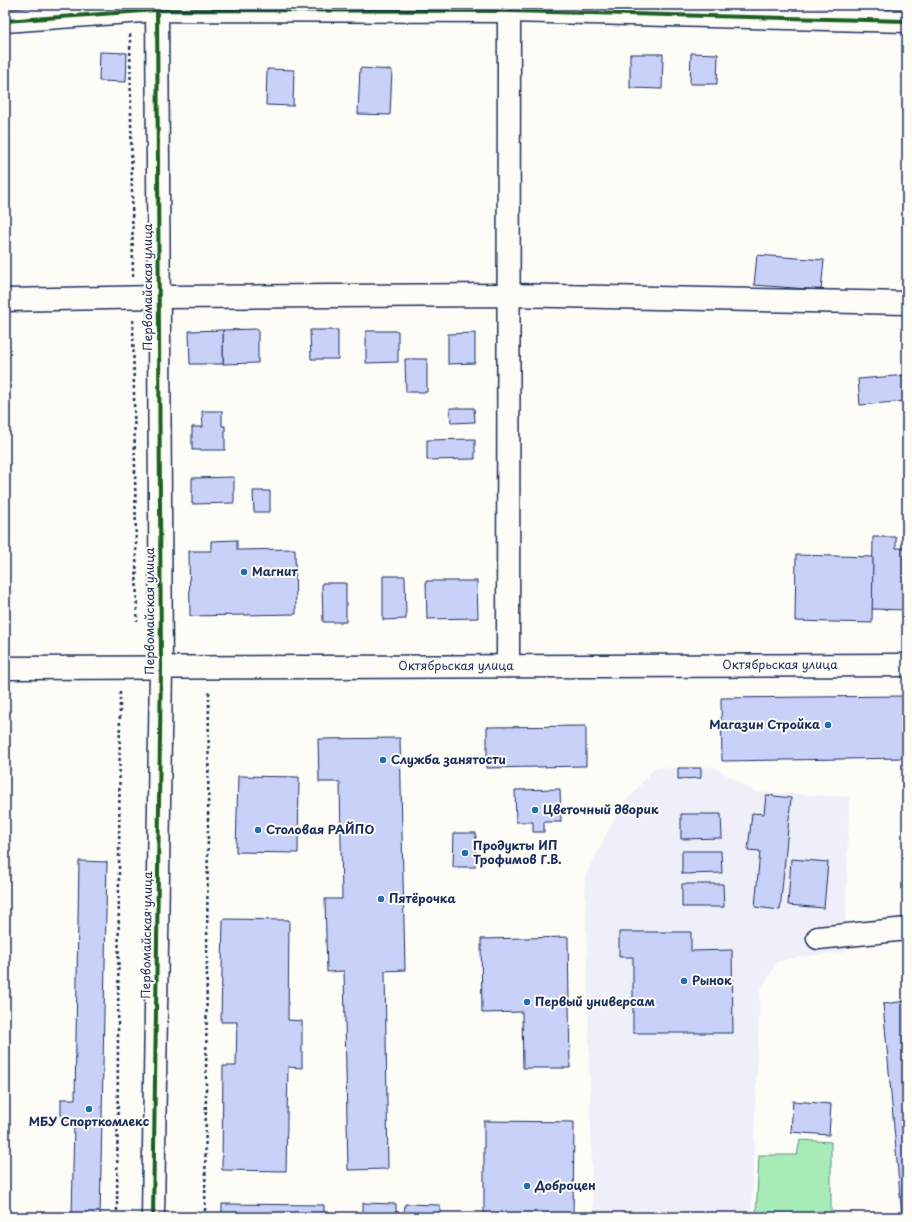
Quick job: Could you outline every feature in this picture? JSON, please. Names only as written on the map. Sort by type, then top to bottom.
[{"type":"street","points":[[5,21],[129,12],[157,7],[509,8],[907,21]]},
{"type":"street","name":"Первомайская улица","points":[[153,1217],[160,667],[157,7]]},
{"type":"street","points":[[508,666],[509,8]]},
{"type":"street","points":[[5,300],[158,296],[508,295],[907,303]]},
{"type":"street","name":"Октябрьская улица","points":[[5,668],[907,665]]},
{"type":"street","points":[[818,938],[907,929]]},
{"type":"path","points":[[129,12],[137,628]]},
{"type":"path","points":[[205,1217],[209,667]]},
{"type":"path","points":[[117,1217],[120,668]]},
{"type":"shaded area","points":[[714,767],[755,792],[849,797],[845,952],[798,957],[777,962],[760,991],[751,1217],[593,1217],[585,876],[620,808],[655,768]]},
{"type":"green space","points":[[800,1140],[831,1142],[831,1217],[756,1217],[759,1155],[797,1155]]},
{"type":"building","points":[[100,52],[127,53],[126,82],[99,81]]},
{"type":"building","points":[[691,53],[718,54],[717,84],[690,84]]},
{"type":"building","points":[[630,54],[663,54],[662,89],[630,88]]},
{"type":"building","points":[[360,68],[392,70],[390,115],[358,114]]},
{"type":"building","points":[[267,69],[294,70],[293,106],[266,105]]},
{"type":"building","points":[[757,255],[824,260],[821,290],[754,285]]},
{"type":"building","points":[[258,329],[258,363],[223,364],[223,330]]},
{"type":"building","points":[[223,330],[223,364],[190,364],[189,331]]},
{"type":"building","points":[[310,330],[338,330],[338,359],[311,359]]},
{"type":"building","points":[[366,331],[398,331],[398,362],[366,363]]},
{"type":"building","points":[[475,333],[475,363],[448,364],[448,334]]},
{"type":"building","points":[[405,359],[427,359],[427,392],[406,392]]},
{"type":"building","points":[[907,375],[907,401],[860,405],[858,379]]},
{"type":"building","points":[[450,408],[474,408],[475,422],[451,423]]},
{"type":"building","points":[[202,411],[222,411],[222,426],[225,426],[225,450],[192,450],[192,427],[203,427]]},
{"type":"building","points":[[475,439],[475,459],[427,460],[427,440]]},
{"type":"building","points":[[234,477],[234,503],[192,504],[192,478]]},
{"type":"building","points":[[253,491],[270,491],[270,512],[254,512]]},
{"type":"building","points":[[873,537],[896,537],[896,548],[907,548],[907,610],[872,609]]},
{"type":"building","points":[[237,540],[237,550],[295,549],[296,614],[190,616],[189,551],[211,551],[211,541]]},
{"type":"building","points":[[796,555],[873,557],[872,623],[795,621]]},
{"type":"building","points":[[383,576],[405,576],[406,619],[383,620]]},
{"type":"building","points":[[426,581],[477,581],[478,618],[427,619]]},
{"type":"building","points":[[322,583],[346,583],[346,622],[323,622]]},
{"type":"building","points":[[904,696],[905,758],[722,761],[721,698]]},
{"type":"building","points":[[586,726],[586,766],[487,768],[487,727]]},
{"type":"building","points":[[400,738],[405,970],[385,971],[388,1169],[348,1170],[344,971],[327,972],[325,899],[342,899],[340,782],[319,782],[318,739]]},
{"type":"building","points":[[678,768],[701,768],[701,778],[678,779]]},
{"type":"building","points":[[238,776],[299,777],[298,853],[236,852]]},
{"type":"building","points":[[560,789],[561,822],[544,822],[544,832],[533,832],[533,822],[516,822],[515,790]]},
{"type":"building","points":[[766,795],[791,798],[780,910],[755,907],[760,851],[748,850],[752,813],[764,814]]},
{"type":"building","points":[[681,814],[721,814],[722,838],[681,839]]},
{"type":"building","points":[[454,833],[476,833],[475,867],[453,867]]},
{"type":"building","points":[[682,851],[721,851],[722,873],[682,874]]},
{"type":"building","points":[[791,859],[828,862],[824,908],[788,905]]},
{"type":"building","points":[[79,861],[107,862],[100,1217],[72,1217],[74,1122],[61,1121],[61,1099],[75,1099]]},
{"type":"building","points":[[682,884],[723,884],[724,907],[682,907]]},
{"type":"building","points":[[223,919],[289,920],[288,1020],[302,1021],[302,1068],[288,1067],[286,1171],[222,1170],[223,1066],[236,1066],[237,1022],[221,1022]]},
{"type":"building","points":[[619,932],[691,932],[691,951],[732,950],[733,1033],[633,1033],[633,957],[619,957]]},
{"type":"building","points":[[568,937],[570,1068],[523,1068],[522,1012],[482,1013],[481,939]]},
{"type":"building","points":[[907,1001],[907,1217],[902,1217],[883,1004]]},
{"type":"building","points":[[793,1101],[831,1104],[829,1135],[791,1132]]},
{"type":"building","points":[[484,1121],[574,1122],[573,1217],[484,1217]]},
{"type":"building","points":[[363,1203],[396,1204],[396,1217],[363,1217]]},
{"type":"building","points":[[222,1204],[324,1205],[324,1217],[222,1217]]},
{"type":"building","points":[[405,1204],[440,1205],[440,1217],[404,1217]]},
{"type":"cycle path","points":[[153,1217],[161,667],[157,5]]},
{"type":"cycle path","points":[[5,21],[157,10],[509,11],[907,21]]},
{"type":"place","name":"Магнит","points":[[244,572]]},
{"type":"place","name":"Магазин Стройка","points":[[828,725]]},
{"type":"place","name":"Служба занятости","points":[[383,760]]},
{"type":"place","name":"Цветочный дворик","points":[[535,810]]},
{"type":"place","name":"Столовая РАЙПО","points":[[258,830]]},
{"type":"place","name":"Продукты ИП Трофимов Г.В.","points":[[465,853]]},
{"type":"place","name":"Пятёрочка","points":[[381,899]]},
{"type":"place","name":"Рынок","points":[[684,981]]},
{"type":"place","name":"Первый универсам","points":[[527,1002]]},
{"type":"place","name":"МБУ Спорткомлекс","points":[[89,1109]]},
{"type":"place","name":"Доброцен","points":[[527,1186]]}]
